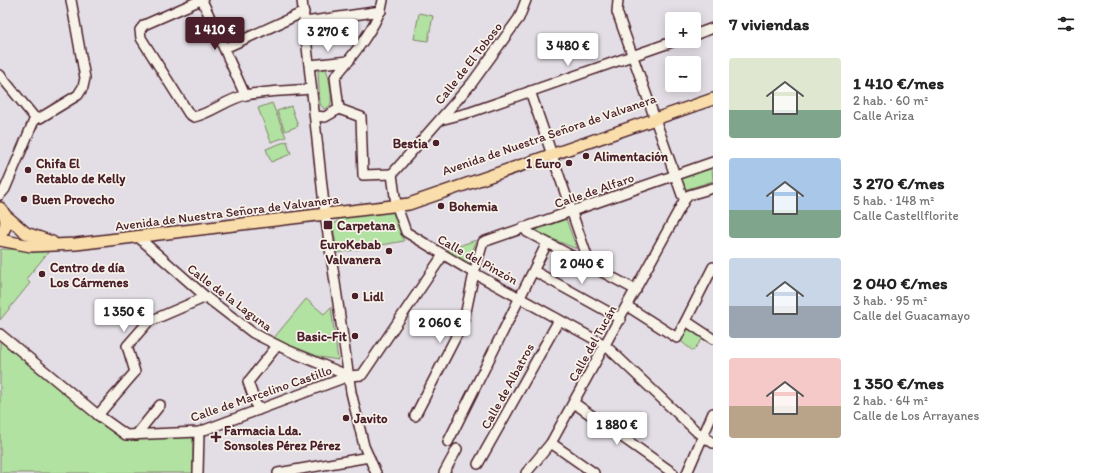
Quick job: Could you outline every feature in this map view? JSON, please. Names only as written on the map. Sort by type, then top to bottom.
[{"type":"main road","name":"Avenida de Nuestra Señora de Valvanera","points":[[0,240],[31,246],[138,237],[396,204],[406,197],[551,152],[655,116],[713,93]]},
{"type":"main road","name":"Avenida de Nuestra Señora de Valvanera","points":[[655,116],[713,100]]},
{"type":"main road","name":"Avenida de Nuestra Señora de Valvanera","points":[[3,212],[26,233],[60,244]]},
{"type":"main road","points":[[0,235],[5,230],[7,223],[3,212]]},
{"type":"street","points":[[35,118],[40,118],[78,95],[83,87],[85,78],[71,0]]},
{"type":"street","points":[[245,95],[202,0],[144,25],[140,30],[141,38],[160,70],[189,114],[194,117],[245,95],[311,89]]},
{"type":"street","points":[[302,0],[325,214],[351,392],[369,457],[376,473]]},
{"type":"street","points":[[335,78],[349,61],[381,11],[383,0]]},
{"type":"street","name":"Calle de El Toboso","points":[[392,174],[457,102],[507,36],[519,18],[526,0]]},
{"type":"street","points":[[618,0],[618,12],[682,195],[685,199],[689,195],[713,188]]},
{"type":"street","points":[[305,22],[381,11]]},
{"type":"street","points":[[225,48],[304,12]]},
{"type":"street","points":[[701,32],[713,28]]},
{"type":"street","points":[[440,120],[471,112],[665,45]]},
{"type":"street","points":[[310,65],[349,61]]},
{"type":"street","points":[[329,63],[333,68],[335,78],[338,109]]},
{"type":"street","points":[[0,76],[35,118]]},
{"type":"street","points":[[530,91],[570,212],[590,265]]},
{"type":"street","points":[[457,102],[471,112]]},
{"type":"street","points":[[315,116],[325,117],[338,109]]},
{"type":"street","points":[[338,109],[361,117],[362,175],[392,174]]},
{"type":"street","points":[[0,195],[6,189],[35,118]]},
{"type":"street","name":"Calle de Alfaro","points":[[474,273],[483,242],[713,162]]},
{"type":"street","name":"Calle del Pinzón","points":[[392,174],[396,204],[406,232],[474,273],[605,345],[697,432],[713,443]]},
{"type":"street","name":"Calle del Tucán","points":[[526,473],[551,443],[685,199]]},
{"type":"street","points":[[524,228],[527,232],[636,290]]},
{"type":"street","name":"Calle de la Laguna","points":[[138,237],[206,297],[253,333],[277,346],[349,376],[362,375],[443,255]]},
{"type":"street","points":[[448,442],[521,298],[547,243]]},
{"type":"street","points":[[627,306],[677,338],[713,267]]},
{"type":"street","points":[[534,271],[620,318]]},
{"type":"street","points":[[415,416],[464,321],[474,273]]},
{"type":"street","points":[[98,415],[135,372],[127,346],[148,322],[206,297]]},
{"type":"street","name":"Calle de Albatros","points":[[478,464],[559,320]]},
{"type":"street","points":[[686,320],[713,339]]},
{"type":"street","name":"Calle de Marcelino Castillo","points":[[0,334],[98,415],[126,436],[198,432],[349,376]]},
{"type":"street","points":[[258,410],[248,382],[277,346]]},
{"type":"street","points":[[574,403],[673,473]]},
{"type":"street","points":[[136,435],[160,405]]},
{"type":"street","points":[[687,473],[713,413]]},
{"type":"street","points":[[198,432],[198,473]]},
{"type":"street","points":[[551,443],[594,473]]},
{"type":"street","points":[[444,473],[457,450]]},
{"type":"street","points":[[278,473],[369,457]]},
{"type":"green space","points":[[419,13],[433,16],[428,41],[414,39]]},
{"type":"green space","points":[[325,68],[331,90],[331,103],[324,109],[320,104],[318,71]]},
{"type":"green space","points":[[272,103],[286,137],[271,142],[258,108]]},
{"type":"green space","points":[[291,106],[298,126],[285,131],[277,111]]},
{"type":"green space","points":[[287,141],[291,154],[271,162],[266,149]]},
{"type":"green space","points":[[712,167],[713,181],[684,190],[680,177]]},
{"type":"green space","points":[[392,210],[404,241],[337,253],[333,225],[339,219]]},
{"type":"green space","points":[[566,219],[577,249],[533,231]]},
{"type":"green space","points":[[476,240],[469,266],[447,250]]},
{"type":"green space","points":[[0,250],[50,250],[26,279],[30,283],[0,320]]},
{"type":"green space","points":[[306,299],[324,314],[331,307],[338,360],[320,357],[273,339]]},
{"type":"green space","points":[[686,321],[706,334],[693,351],[677,338]]},
{"type":"green space","points":[[0,339],[125,439],[193,434],[193,473],[0,473]]},
{"type":"place","name":"Bestia","points":[[436,143]]},
{"type":"place","name":"Alimentación","points":[[586,156]]},
{"type":"place","name":"1 Euro","points":[[569,163]]},
{"type":"place","name":"Chifa El Retablo de Kelly","points":[[28,170]]},
{"type":"place","name":"Buen Provecho","points":[[24,199]]},
{"type":"place","name":"Bohemia","points":[[441,206]]},
{"type":"place","name":"Carpetana","points":[[328,225]]},
{"type":"place","name":"EuroKebab Valvanera","points":[[389,251]]},
{"type":"place","name":"Centro de día Los Cármenes","points":[[42,274]]},
{"type":"place","name":"Lidl","points":[[355,296]]},
{"type":"place","name":"Basic-Fit","points":[[355,336]]},
{"type":"place","name":"Javito","points":[[346,418]]},
{"type":"place","name":"Farmacia Lda. Sonsoles Pérez Pérez","points":[[216,437]]}]
